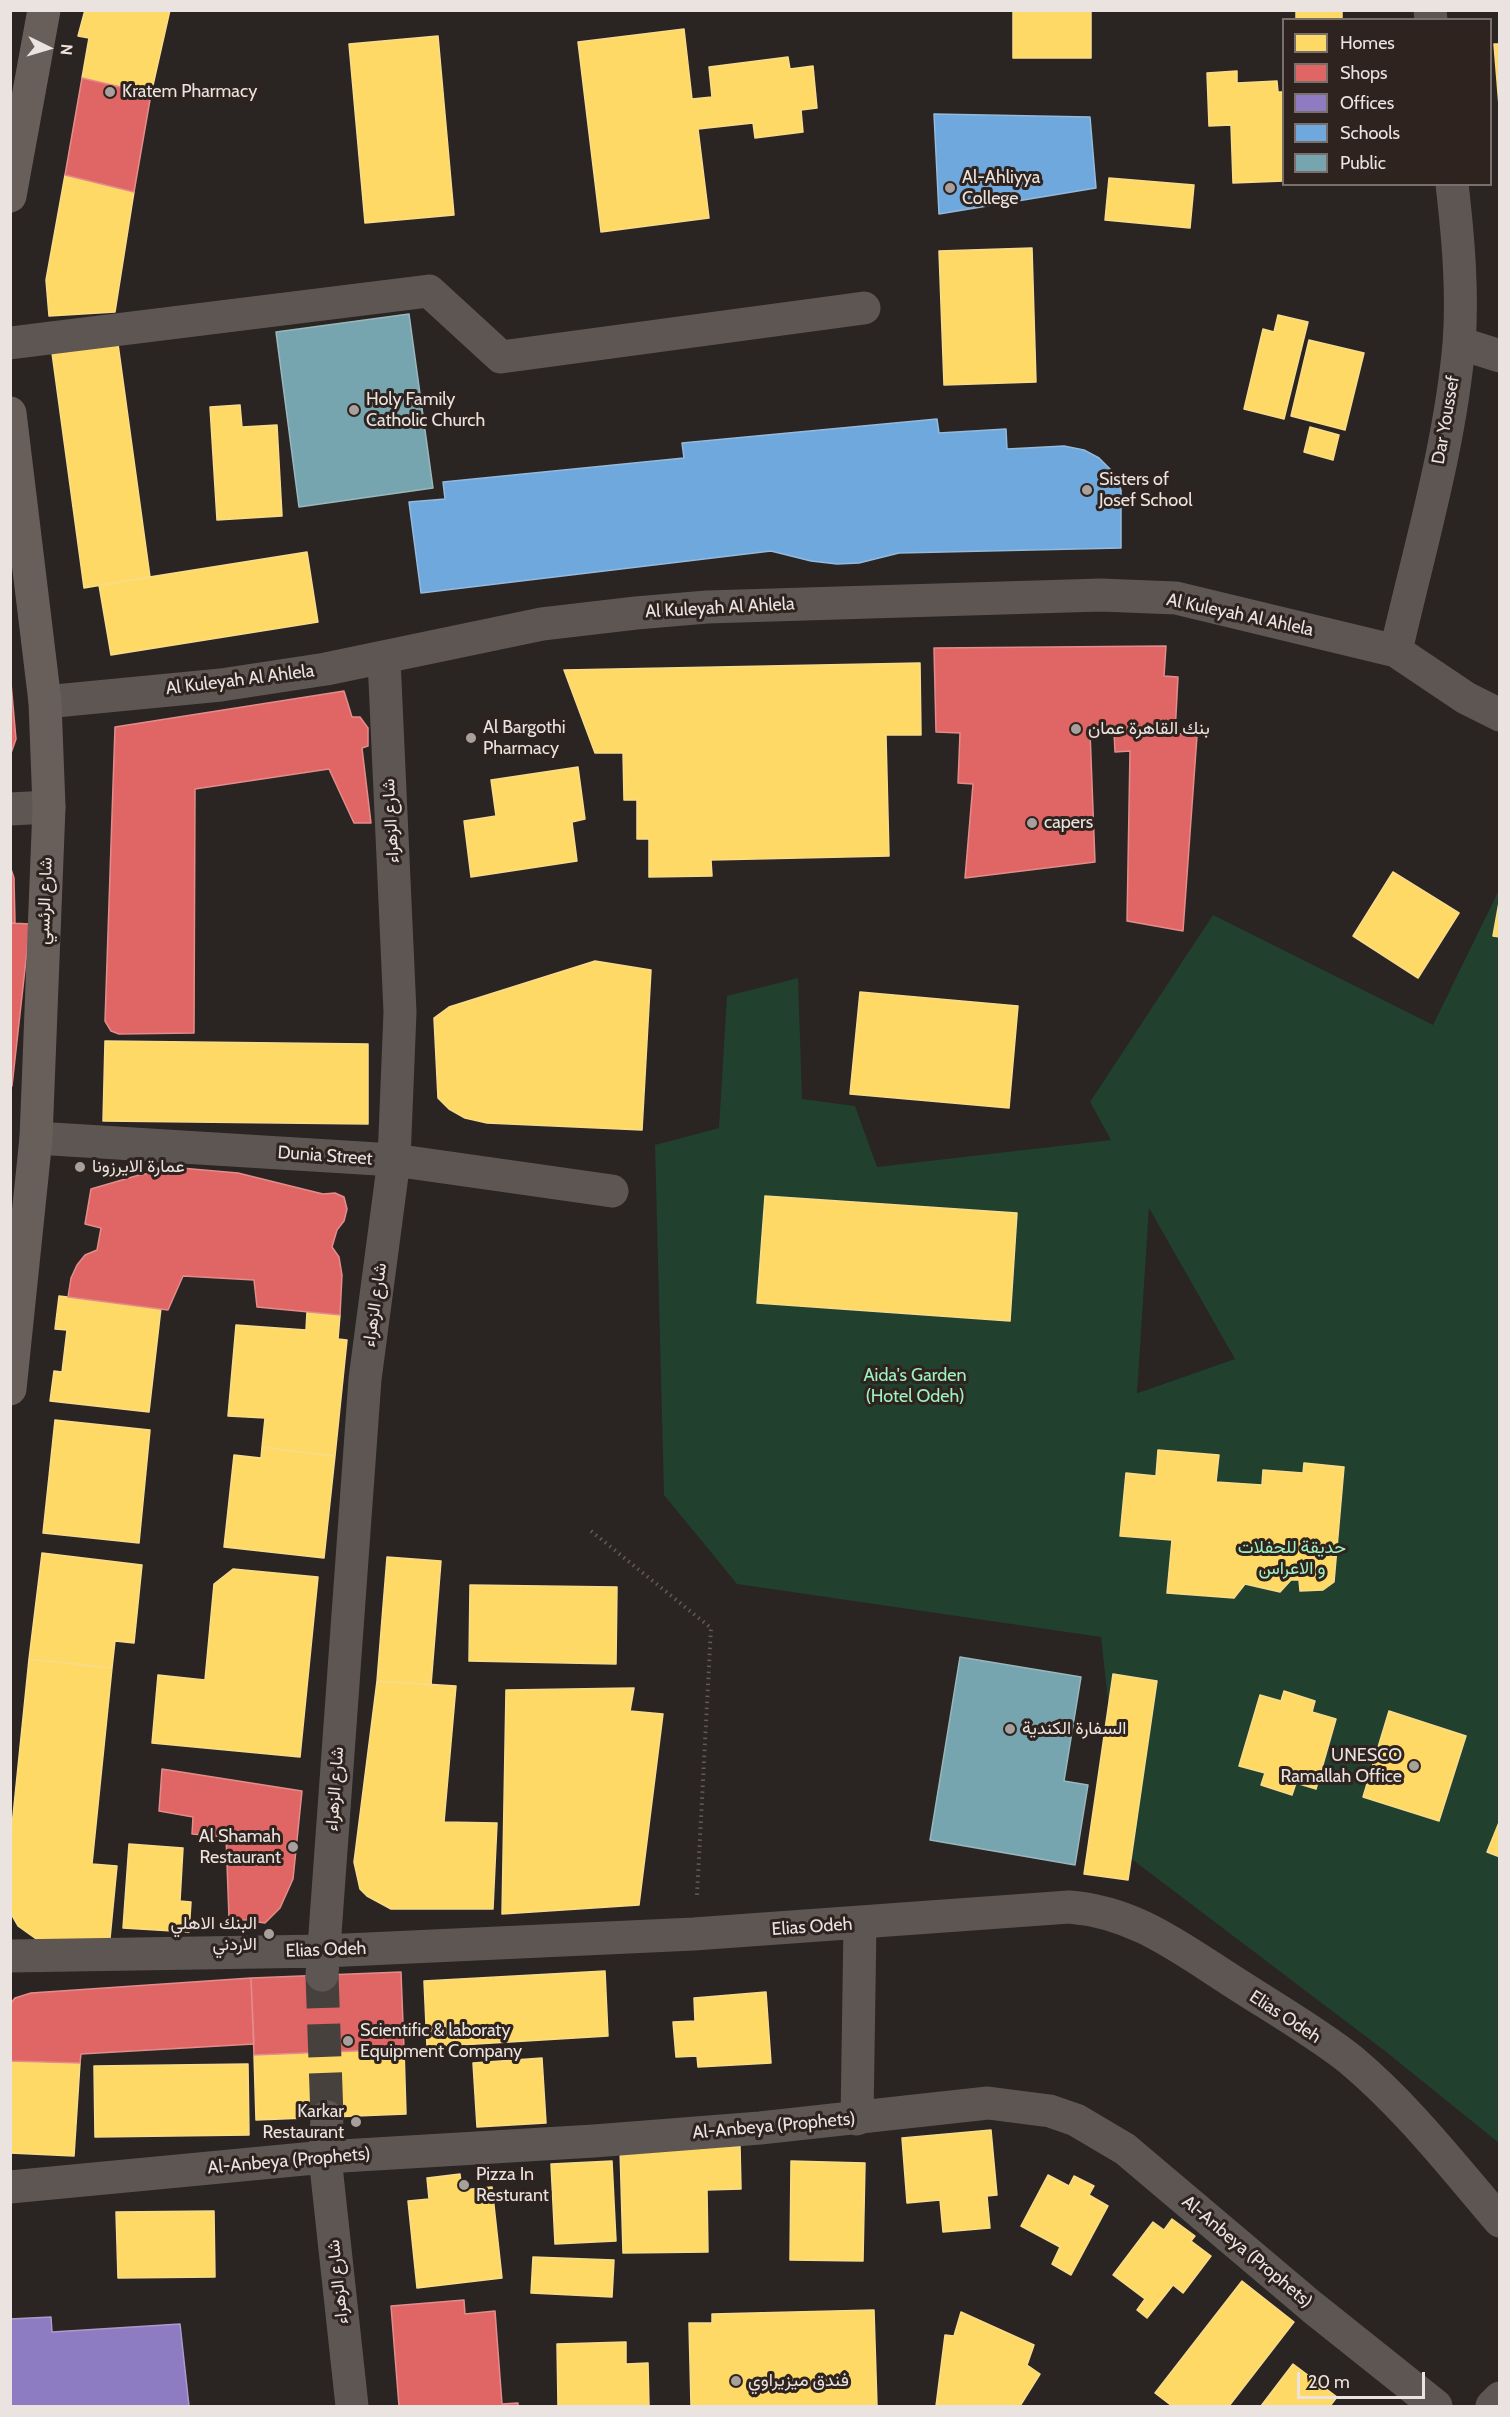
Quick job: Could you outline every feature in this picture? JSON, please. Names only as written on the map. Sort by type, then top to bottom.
[{"type":"main road","points":[[10,196],[44,10]]},
{"type":"main road","name":"شارع الرئسي","points":[[10,413],[45,702],[49,807],[36,1138],[10,1389]]},
{"type":"street","name":"Dar Youssef","points":[[1396,651],[1434,486],[1459,343],[1459,258],[1452,186]]},
{"type":"street","points":[[10,344],[429,291],[501,357],[864,308]]},
{"type":"street","points":[[1459,343],[1500,356]]},
{"type":"street","name":"Al Kuleyah Al Ahlela","points":[[45,702],[221,685],[384,659],[542,624],[695,608],[1101,595],[1176,598],[1396,651]]},
{"type":"street","points":[[1396,651],[1466,698],[1500,715]]},
{"type":"street","name":"شارع الزهراء","points":[[323,1963],[364,1391],[394,1160],[400,1012],[384,659]]},
{"type":"street","points":[[10,809],[49,807]]},
{"type":"street","name":"Dunia Street","points":[[36,1138],[394,1160],[612,1191]]},
{"type":"street","name":"Elias Odeh","points":[[10,1956],[323,1963],[1069,1907],[1095,1909],[1121,1916],[1164,1937],[1350,2059],[1416,2122],[1500,2221]]},
{"type":"street","points":[[856,2119],[860,1923]]},
{"type":"street","name":"Al-Anbeya (Prophets)","points":[[10,2187],[325,2157],[594,2141],[856,2119],[988,2103],[1050,2111],[1076,2120],[1125,2149],[1312,2307],[1436,2406]]},
{"type":"street","name":"شارع الزهراء","points":[[327,2117],[325,2157],[352,2406]]},
{"type":"street","points":[[1492,2406],[1500,2398]]},
{"type":"path","points":[[591,1531],[711,1628],[694,1934]]},
{"type":"green space","name":"حديقة للحفلات و الاعراس","points":[[1499,890],[1499,2143],[1385,2051],[1125,1854],[1101,1637],[737,1584],[664,1495],[655,1145],[719,1128],[727,996],[798,978],[802,1099],[855,1106],[877,1167],[1111,1140],[1090,1102],[1213,915],[1433,1025]],"holes":[[[1149,1208],[1235,1359],[1137,1393]]]},
{"type":"building: Homes","points":[[85,10],[170,10],[151,94],[82,78],[89,38],[78,36]]},
{"type":"building: Homes","points":[[1013,10],[1091,10],[1091,58],[1013,58]]},
{"type":"building: Homes","points":[[1296,10],[1342,10],[1342,18],[1296,18]]},
{"type":"building: Homes","points":[[684,29],[692,99],[712,97],[709,67],[788,57],[790,69],[813,66],[817,108],[801,110],[803,132],[755,138],[753,123],[698,129],[709,218],[601,232],[578,42]]},
{"type":"building: Homes","points":[[438,36],[454,215],[365,223],[349,44]]},
{"type":"building: Homes","points":[[1494,44],[1500,44],[1500,118]]},
{"type":"building: Homes","points":[[1237,71],[1237,83],[1277,81],[1278,92],[1282,92],[1282,181],[1233,183],[1231,125],[1209,126],[1207,73]]},
{"type":"building: Homes","points":[[65,175],[134,192],[115,312],[49,316],[46,280]]},
{"type":"building: Homes","points":[[1109,178],[1194,185],[1190,228],[1105,220]]},
{"type":"building: Homes","points":[[1032,248],[1036,382],[944,385],[939,251]]},
{"type":"building: Homes","points":[[1278,315],[1308,322],[1284,419],[1244,409],[1263,329],[1274,332]]},
{"type":"building: Homes","points":[[1309,340],[1364,353],[1345,430],[1291,416]]},
{"type":"building: Homes","points":[[118,344],[150,577],[84,588],[52,353]]},
{"type":"building: Homes","points":[[240,405],[242,427],[277,425],[282,516],[217,520],[210,407]]},
{"type":"building: Homes","points":[[1310,427],[1339,435],[1333,460],[1304,452]]},
{"type":"building: Homes","points":[[307,552],[318,622],[111,655],[99,585]]},
{"type":"building: Homes","points":[[920,663],[921,735],[886,735],[889,856],[711,860],[712,876],[649,877],[649,839],[637,839],[637,800],[624,800],[623,753],[595,753],[564,670]]},
{"type":"building: Homes","points":[[578,767],[585,819],[572,822],[577,861],[471,877],[464,821],[496,816],[491,780]]},
{"type":"building: Homes","points":[[1393,872],[1459,913],[1418,978],[1353,936]]},
{"type":"building: Homes","points":[[1500,897],[1500,937],[1493,936]]},
{"type":"building: Homes","points":[[595,961],[651,970],[642,1130],[487,1123],[465,1118],[449,1109],[438,1098],[434,1018],[449,1007]]},
{"type":"building: Homes","points":[[860,992],[1018,1006],[1009,1108],[850,1094]]},
{"type":"building: Homes","points":[[105,1041],[368,1044],[368,1124],[103,1121]]},
{"type":"building: Homes","points":[[765,1196],[1017,1213],[1010,1321],[757,1303]]},
{"type":"building: Homes","points":[[59,1296],[161,1308],[149,1412],[50,1401],[54,1371],[62,1372],[67,1330],[55,1329]]},
{"type":"building: Homes","points":[[307,1312],[340,1315],[338,1339],[347,1340],[335,1456],[262,1447],[265,1418],[228,1416],[236,1325],[306,1330]]},
{"type":"building: Homes","points":[[55,1420],[150,1430],[139,1543],[43,1533]]},
{"type":"building: Homes","points":[[262,1447],[335,1456],[324,1558],[224,1547],[234,1455],[261,1458]]},
{"type":"building: Homes","points":[[1158,1450],[1219,1455],[1216,1482],[1262,1485],[1263,1470],[1303,1473],[1304,1463],[1344,1467],[1334,1582],[1323,1590],[1300,1591],[1299,1580],[1291,1580],[1280,1592],[1245,1584],[1234,1598],[1167,1593],[1172,1540],[1120,1536],[1126,1473],[1156,1476]]},
{"type":"building: Homes","points":[[42,1553],[142,1565],[134,1643],[115,1641],[112,1668],[29,1659]]},
{"type":"building: Homes","points":[[387,1557],[441,1561],[431,1685],[377,1681]]},
{"type":"building: Homes","points":[[233,1569],[318,1577],[300,1757],[152,1743],[158,1675],[205,1680],[214,1584]]},
{"type":"building: Homes","points":[[470,1585],[617,1587],[616,1664],[469,1661]]},
{"type":"building: Homes","points":[[29,1659],[112,1668],[92,1864],[117,1866],[109,1949],[39,1941],[18,1926],[10,1912],[10,1845]]},
{"type":"building: Homes","points":[[1113,1674],[1157,1681],[1128,1880],[1084,1874]]},
{"type":"building: Homes","points":[[377,1681],[456,1686],[444,1822],[497,1823],[493,1909],[391,1909],[367,1896],[360,1889],[354,1862]]},
{"type":"building: Homes","points":[[634,1688],[630,1711],[663,1714],[639,1905],[502,1914],[506,1690]]},
{"type":"building: Homes","points":[[1284,1691],[1315,1701],[1312,1712],[1336,1719],[1316,1789],[1296,1783],[1292,1795],[1261,1785],[1265,1773],[1239,1766],[1260,1695],[1281,1701]]},
{"type":"building: Homes","name":"UNESCO Ramallah Office","points":[[1389,1711],[1466,1736],[1439,1821],[1363,1797]]},
{"type":"building: Homes","points":[[1500,1820],[1500,1857],[1487,1852]]},
{"type":"building: Homes","points":[[129,1844],[183,1848],[180,1901],[191,1902],[189,1932],[123,1928]]},
{"type":"building: Homes","points":[[605,1971],[608,2036],[427,2047],[424,1981]]},
{"type":"building: Homes","points":[[766,1992],[771,2063],[698,2067],[697,2056],[676,2057],[673,2022],[695,2021],[694,1998]]},
{"type":"building: Homes","points":[[404,2049],[406,2114],[256,2120],[254,2055]]},
{"type":"building: Homes","points":[[542,2058],[546,2123],[477,2127],[473,2063]]},
{"type":"building: Homes","points":[[10,2061],[80,2063],[74,2156],[10,2153]]},
{"type":"building: Homes","points":[[248,2064],[249,2135],[95,2137],[94,2066]]},
{"type":"building: Homes","points":[[991,2130],[997,2195],[987,2196],[990,2228],[943,2232],[940,2200],[907,2203],[902,2138]]},
{"type":"building: Homes","points":[[740,2146],[741,2189],[707,2190],[708,2252],[623,2253],[620,2149]]},
{"type":"building: Homes","points":[[612,2161],[616,2241],[555,2244],[551,2164]]},
{"type":"building: Homes","points":[[791,2161],[865,2163],[863,2261],[790,2260]]},
{"type":"building: Homes","points":[[460,2174],[462,2190],[492,2187],[502,2278],[417,2288],[408,2201],[429,2199],[427,2178]]},
{"type":"building: Homes","points":[[1048,2175],[1069,2186],[1074,2176],[1094,2186],[1089,2195],[1108,2206],[1071,2275],[1052,2264],[1060,2247],[1021,2226]]},
{"type":"building: Homes","points":[[214,2211],[215,2277],[118,2278],[116,2212]]},
{"type":"building: Homes","points":[[1172,2219],[1195,2236],[1191,2241],[1211,2256],[1183,2293],[1173,2285],[1147,2318],[1137,2310],[1145,2299],[1113,2275],[1153,2222],[1164,2230]]},
{"type":"building: Homes","points":[[533,2257],[614,2260],[612,2297],[531,2293]]},
{"type":"building: Homes","points":[[1242,2281],[1294,2322],[1229,2406],[1172,2406],[1155,2393]]},
{"type":"building: Homes","points":[[874,2310],[877,2406],[691,2406],[689,2323],[712,2323],[712,2314]]},
{"type":"building: Homes","points":[[961,2312],[1034,2345],[1027,2365],[1040,2374],[1020,2406],[936,2406],[945,2335],[954,2336]]},
{"type":"building: Homes","points":[[626,2342],[626,2364],[648,2363],[649,2406],[558,2406],[557,2344]]},
{"type":"building: Homes","points":[[1293,2364],[1337,2397],[1330,2406],[1261,2406]]},
{"type":"building: Shops","points":[[82,78],[151,94],[134,192],[65,175]]},
{"type":"building: Shops","name":"capers","points":[[1166,646],[1164,676],[1178,677],[1175,733],[1197,736],[1183,931],[1127,921],[1130,751],[1115,752],[1114,732],[1090,731],[1095,862],[965,878],[973,784],[958,783],[960,733],[936,732],[934,648]]},
{"type":"building: Shops","points":[[10,672],[16,739],[10,756]]},
{"type":"building: Shops","points":[[344,691],[352,717],[360,717],[368,728],[368,746],[362,748],[371,823],[354,823],[329,769],[195,789],[194,1033],[119,1034],[111,1031],[105,1021],[115,727]]},
{"type":"building: Shops","points":[[10,866],[14,878],[15,923],[10,923]]},
{"type":"building: Shops","points":[[10,923],[30,924],[12,1086],[10,1086]]},
{"type":"building: Shops","points":[[181,1168],[238,1173],[323,1194],[335,1193],[344,1197],[347,1209],[332,1247],[339,1257],[342,1275],[340,1315],[257,1307],[254,1280],[183,1276],[168,1310],[68,1297],[71,1278],[77,1265],[85,1255],[97,1250],[101,1228],[85,1224],[91,1189],[139,1175]]},
{"type":"building: Shops","points":[[162,1769],[302,1791],[293,1879],[280,1908],[265,1923],[229,1918],[226,1837],[192,1834],[193,1817],[159,1811]]},
{"type":"building: Shops","points":[[401,1972],[404,2049],[254,2055],[251,1978]]},
{"type":"building: Shops","points":[[251,1978],[254,2044],[81,2054],[80,2063],[10,2061],[10,2004],[15,1998],[31,1993]]},
{"type":"building: Shops","points":[[464,2300],[465,2314],[495,2311],[502,2404],[518,2403],[518,2406],[399,2406],[391,2306]]},
{"type":"building: Offices","points":[[51,2317],[52,2332],[180,2324],[189,2406],[10,2406],[10,2319]]},
{"type":"building: Schools","points":[[934,114],[1090,117],[1096,188],[939,214]]},
{"type":"building: Schools","points":[[937,419],[939,433],[1006,429],[1007,449],[1064,446],[1084,450],[1099,458],[1115,474],[1121,490],[1121,548],[899,553],[859,563],[837,564],[811,561],[771,551],[421,593],[409,502],[445,499],[443,482],[684,458],[682,443]]},
{"type":"building: Public","name":"Holy Family Catholic Church","points":[[409,314],[433,488],[299,507],[276,332]]},
{"type":"building: Public","name":"السفارة الكندية","points":[[960,1657],[1081,1677],[1064,1781],[1088,1785],[1075,1865],[930,1840]]},
{"type":"tunnel","points":[[322,1975],[327,2117]]},
{"type":"place","name":"Kratem Pharmacy","points":[[110,92]]},
{"type":"place","name":"Al-Ahliyya College","points":[[950,188]]},
{"type":"place","name":"Holy Family Catholic Church","points":[[354,410]]},
{"type":"place","name":"Sisters of Josef School","points":[[1087,490]]},
{"type":"place","name":"بنك القاهرة عمان","points":[[1076,729]]},
{"type":"place","name":"Al Bargothi Pharmacy","points":[[471,738]]},
{"type":"place","name":"capers","points":[[1032,823]]},
{"type":"place","name":"عمارة الايرزونا","points":[[80,1167]]},
{"type":"place","name":"السفارة الكندية","points":[[1010,1729]]},
{"type":"place","name":"UNESCO Ramallah Office","points":[[1414,1766]]},
{"type":"place","name":"Al Shamah Restaurant","points":[[293,1847]]},
{"type":"place","name":"البنك الاهلي الاردني","points":[[269,1934]]},
{"type":"place","name":"Scientific & laboraty Equipment Company","points":[[348,2041]]},
{"type":"place","name":"Karkar Restaurant","points":[[356,2122]]},
{"type":"place","name":"Pizza In Resturant","points":[[464,2185]]},
{"type":"place","name":"فندق ميزيراوي","points":[[736,2381]]},
{"type":"park label","name":"Aida's Garden (Hotel Odeh)","points":[[915,1386]]}]
